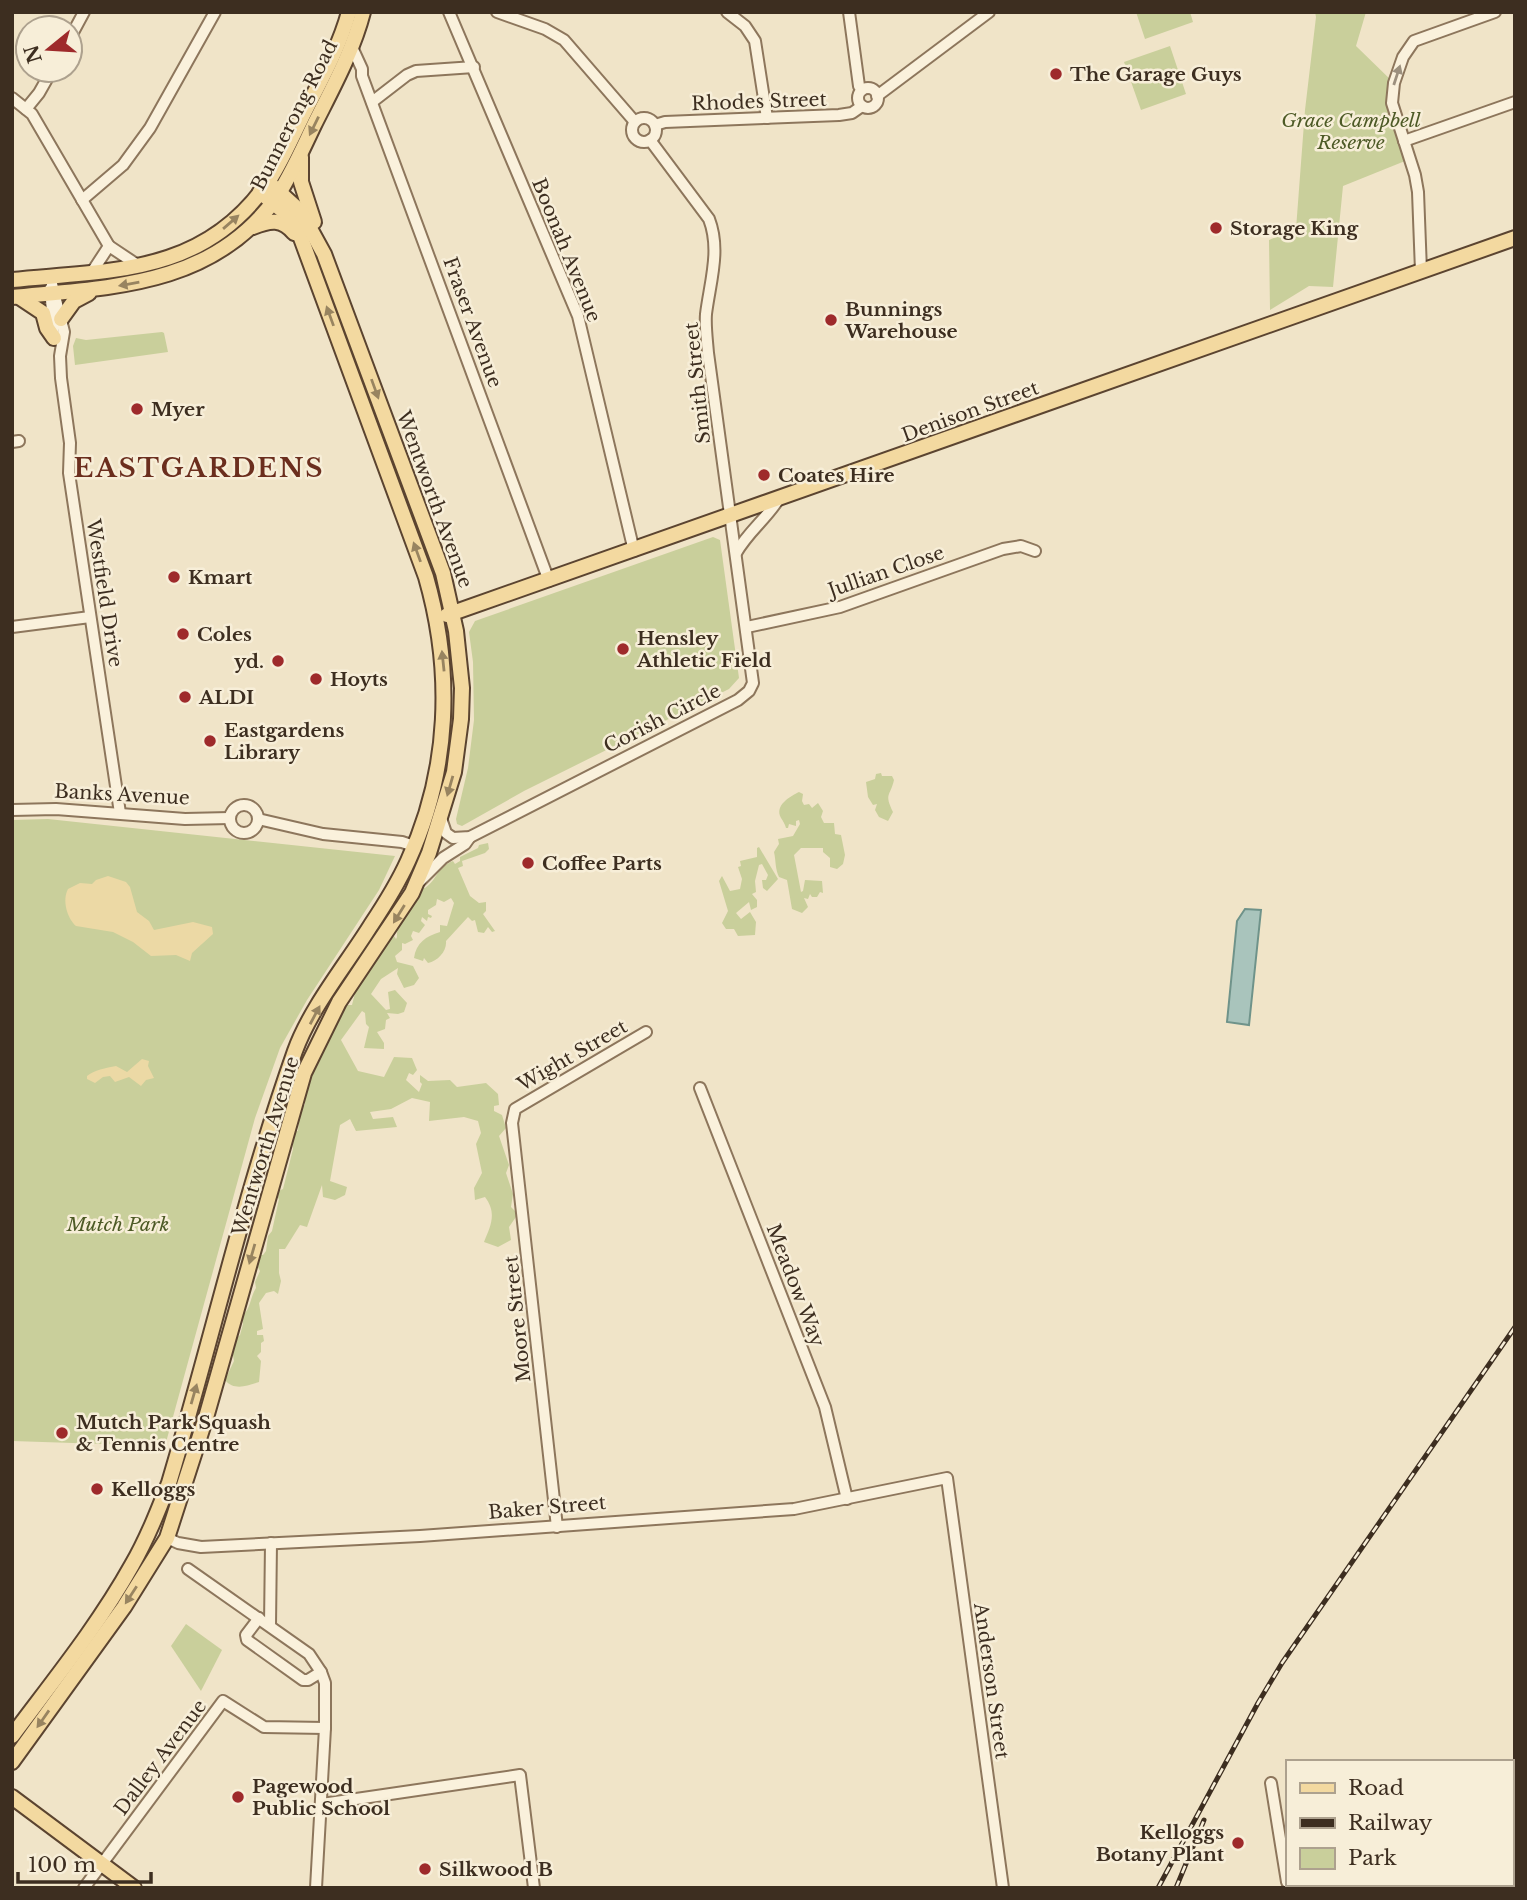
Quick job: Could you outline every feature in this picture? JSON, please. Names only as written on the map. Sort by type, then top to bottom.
[{"type":"main road","name":"Bunnerong Road","points":[[13,279],[140,266],[173,257],[208,240],[236,219],[264,187],[306,109],[335,49],[349,12]]},
{"type":"main road","name":"Bunnerong Road","points":[[15,296],[96,289],[162,277],[190,267],[228,246],[251,227],[277,196],[303,149],[340,70],[363,12]]},
{"type":"main road","points":[[303,149],[299,166],[301,182],[324,254]]},
{"type":"main road","name":"Wentworth Avenue","points":[[12,1762],[124,1606],[167,1538],[207,1415],[304,1073],[339,1002],[412,892],[429,853],[454,772],[461,719],[461,674],[454,614],[431,541],[324,254],[301,212],[264,187]]},
{"type":"main road","name":"Wentworth Avenue","points":[[12,1736],[108,1605],[151,1529],[169,1483],[271,1121],[297,1047],[332,983],[393,891],[414,846],[431,794],[443,732],[445,684],[437,617],[422,568],[310,261],[293,222],[277,196]]},
{"type":"main road","points":[[251,227],[270,221],[284,223],[293,232],[310,261]]},
{"type":"main road","name":"Denison Street","points":[[437,617],[454,614],[550,581],[1515,238]]},
{"type":"main road","points":[[61,319],[74,301],[96,289]]},
{"type":"main road","points":[[15,296],[43,313],[47,328],[54,338]]},
{"type":"main road","points":[[414,846],[429,853]]},
{"type":"main road","name":"Baker Street","points":[[151,1529],[167,1538]]},
{"type":"main road","points":[[12,1797],[102,1864],[118,1881],[134,1888]]},
{"type":"street","points":[[82,200],[123,165],[150,128],[215,12]]},
{"type":"street","name":"Boonah Avenue","points":[[449,12],[578,316],[634,551]]},
{"type":"street","points":[[497,12],[513,14],[564,40],[635,122]]},
{"type":"street","points":[[727,12],[745,26],[755,41],[767,118]]},
{"type":"street","points":[[849,12],[859,86],[862,90]]},
{"type":"street","points":[[862,90],[858,99],[862,106],[872,107],[877,96],[989,12]]},
{"type":"street","points":[[1421,271],[1418,192],[1392,103],[1394,83],[1403,57],[1414,41],[1495,12]]},
{"type":"street","name":"Fraser Avenue","points":[[351,45],[550,581]]},
{"type":"street","points":[[372,102],[416,71],[474,67]]},
{"type":"street","points":[[340,70],[351,68],[362,76]]},
{"type":"street","points":[[26,109],[44,84]]},
{"type":"street","points":[[862,90],[871,88],[877,96]]},
{"type":"street","points":[[12,98],[32,114],[109,246],[140,266]]},
{"type":"street","points":[[1404,141],[1515,102]]},
{"type":"street","name":"Rhodes Street","points":[[655,125],[664,122],[846,114],[862,106]]},
{"type":"street","points":[[645,118],[655,125],[655,135],[643,142],[636,139],[632,133],[635,122],[645,118]]},
{"type":"street","name":"Smith Street","points":[[650,140],[709,219],[714,233],[713,269],[706,318],[708,353],[731,516]]},
{"type":"street","points":[[92,272],[109,246]]},
{"type":"street","name":"Westfield Drive","points":[[50,276],[64,340],[61,348],[61,378],[70,443],[69,473],[120,813]]},
{"type":"street","name":"Westfield Drive","points":[[53,293],[56,362],[61,378]]},
{"type":"street","points":[[736,553],[747,535],[767,517],[778,500]]},
{"type":"street","name":"Corish Circle","points":[[412,892],[443,858],[470,838],[745,695],[753,684],[731,516]]},
{"type":"street","name":"Jullian Close","points":[[747,627],[841,607],[1003,549],[1021,546],[1035,551]]},
{"type":"street","points":[[12,627],[90,617]]},
{"type":"street","points":[[243,806],[253,809],[258,819],[253,830],[241,833],[234,829],[230,818],[234,810],[243,806]]},
{"type":"street","name":"Banks Avenue","points":[[12,810],[56,809],[185,819],[230,818]]},
{"type":"street","points":[[441,818],[443,827],[451,837],[470,838]]},
{"type":"street","points":[[258,819],[323,834],[405,842],[414,846]]},
{"type":"street","name":"Wight Street","points":[[515,1109],[646,1032]]},
{"type":"street","name":"Meadow Way","points":[[699,1088],[825,1407],[847,1499]]},
{"type":"street","name":"Moore Street","points":[[515,1109],[512,1124],[557,1527]]},
{"type":"street","name":"Baker Street","points":[[167,1538],[201,1547],[419,1536],[794,1509],[947,1478]]},
{"type":"street","name":"Anderson Street","points":[[947,1478],[1003,1888]]},
{"type":"street","points":[[270,1625],[271,1543]]},
{"type":"street","points":[[188,1569],[309,1654],[321,1672],[325,1683],[326,1728],[316,1888]]},
{"type":"street","points":[[258,1618],[246,1635],[247,1640],[303,1680],[321,1672]]},
{"type":"street","name":"Dalley Avenue","points":[[84,1888],[223,1701],[264,1727],[326,1728]]},
{"type":"street","points":[[322,1804],[520,1775],[534,1888]]},
{"type":"street","points":[[1271,1783],[1286,1873]]},
{"type":"green space","points":[[1136,12],[1190,12],[1193,22],[1145,39]]},
{"type":"green space","name":"Grace Campbell Reserve","points":[[1315,12],[1366,12],[1356,46],[1394,83],[1392,103],[1410,159],[1343,186],[1333,287],[1309,286],[1270,310],[1269,240],[1296,229]]},
{"type":"green space","points":[[1170,46],[1186,94],[1141,110],[1124,62]]},
{"type":"green space","points":[[162,332],[168,352],[75,365],[73,346],[76,338],[86,340]]},
{"type":"green space","points":[[713,537],[720,540],[739,678],[729,689],[524,791],[462,826],[457,824],[474,720],[473,662],[469,632],[475,621]]},
{"type":"green space","points":[[881,773],[882,776],[892,776],[894,780],[888,798],[893,812],[888,821],[879,817],[875,810],[877,804],[873,805],[868,797],[866,782]]},
{"type":"green space","points":[[799,792],[803,794],[804,805],[809,804],[812,808],[818,803],[823,811],[821,817],[824,823],[834,823],[835,834],[841,835],[845,855],[843,864],[837,869],[830,867],[830,858],[823,852],[823,848],[801,848],[794,855],[801,892],[805,880],[822,881],[823,893],[820,892],[817,897],[810,894],[808,899],[804,898],[808,907],[802,913],[792,909],[787,880],[779,877],[774,852],[779,844],[778,839],[793,836],[800,824],[799,820],[796,821],[796,826],[789,824],[786,828],[779,813],[784,802]]},
{"type":"green space","name":"Mutch Park","points":[[48,819],[395,856],[379,890],[307,1000],[280,1048],[255,1118],[165,1446],[12,1441],[12,820]]},
{"type":"green space","points":[[488,843],[489,849],[485,853],[462,861],[463,866],[458,868],[470,896],[479,903],[486,902],[486,911],[483,914],[495,931],[492,932],[488,927],[484,933],[478,932],[475,920],[472,921],[468,917],[446,941],[438,958],[428,963],[424,958],[423,961],[414,958],[422,941],[440,932],[440,925],[447,926],[454,903],[451,898],[444,902],[437,899],[436,905],[428,910],[431,918],[428,917],[427,921],[422,917],[421,921],[425,925],[419,933],[413,931],[413,940],[402,943],[402,950],[395,956],[397,962],[413,966],[419,978],[414,985],[404,988],[397,974],[398,968],[381,979],[371,994],[386,1010],[390,1009],[388,992],[395,990],[407,1003],[404,1012],[387,1013],[390,1018],[386,1020],[385,1029],[377,1032],[384,1043],[384,1049],[364,1048],[369,1027],[362,1011],[341,1040],[358,1071],[384,1077],[394,1057],[412,1058],[417,1070],[413,1075],[409,1073],[406,1080],[419,1092],[422,1084],[420,1075],[428,1081],[450,1080],[457,1087],[486,1083],[498,1094],[499,1105],[494,1106],[494,1111],[502,1115],[506,1128],[499,1136],[509,1165],[506,1173],[513,1194],[511,1207],[518,1214],[509,1227],[511,1240],[498,1247],[484,1242],[492,1214],[485,1197],[475,1200],[474,1188],[482,1173],[476,1144],[481,1133],[478,1121],[464,1117],[429,1121],[430,1102],[412,1098],[391,1109],[370,1112],[373,1119],[393,1117],[397,1127],[356,1131],[350,1119],[340,1125],[330,1181],[347,1187],[345,1195],[335,1200],[323,1197],[322,1185],[307,1227],[300,1225],[285,1249],[279,1249],[281,1281],[278,1294],[274,1291],[266,1293],[259,1303],[263,1329],[257,1331],[257,1335],[263,1335],[264,1341],[257,1356],[261,1361],[259,1382],[241,1387],[232,1386],[225,1380],[234,1361],[232,1349],[235,1339],[240,1335],[242,1316],[256,1288],[255,1282],[260,1271],[255,1262],[257,1255],[263,1255],[266,1251],[268,1236],[272,1231],[279,1199],[276,1192],[283,1189],[293,1149],[291,1132],[298,1131],[300,1107],[305,1105],[305,1087],[309,1084],[306,1082],[316,1066],[315,1062],[346,1005],[352,1005],[355,993],[373,965],[372,960],[377,958],[394,936],[396,939],[401,923],[416,903],[415,896],[419,895],[419,886],[425,888],[447,864],[453,861],[455,864],[460,861],[460,857],[479,845]]},
{"type":"green space","points":[[759,847],[778,879],[767,891],[763,888],[762,880],[766,880],[768,875],[762,864],[759,865],[755,881],[756,892],[752,894],[757,900],[757,907],[751,910],[749,902],[736,913],[741,919],[750,912],[756,922],[755,935],[738,936],[734,929],[726,929],[722,923],[728,911],[719,881],[722,876],[730,891],[740,889],[740,861],[757,857]]},
{"type":"green space","points":[[186,1624],[222,1650],[201,1691],[171,1646]]},
{"type":"sand","points":[[108,876],[126,882],[137,912],[149,921],[154,930],[193,922],[212,927],[213,934],[192,953],[190,961],[176,955],[151,956],[133,942],[113,932],[76,926],[66,909],[68,889],[80,883],[92,884]]},
{"type":"sand","points":[[142,1059],[149,1061],[148,1066],[154,1078],[146,1080],[141,1086],[129,1077],[115,1082],[110,1076],[103,1077],[95,1083],[87,1079],[93,1072],[116,1066],[127,1072]]},
{"type":"water","points":[[1245,909],[1261,910],[1249,1025],[1227,1022],[1237,921]]},
{"type":"railway","points":[[1158,1888],[1282,1663],[1515,1327]]},
{"type":"railway","points":[[1176,1888],[1204,1820]]},
{"type":"place","name":"The Garage Guys","points":[[1056,74]]},
{"type":"place","name":"Storage King","points":[[1216,228]]},
{"type":"place","name":"Bunnings Warehouse","points":[[831,320]]},
{"type":"place","name":"Myer","points":[[137,409]]},
{"type":"place","name":"Coates Hire","points":[[764,475]]},
{"type":"place","name":"Kmart","points":[[174,577]]},
{"type":"place","name":"Coles","points":[[183,634]]},
{"type":"place","name":"Hensley Athletic Field","points":[[623,649]]},
{"type":"place","name":"yd.","points":[[278,661]]},
{"type":"place","name":"Hoyts","points":[[316,679]]},
{"type":"place","name":"ALDI","points":[[185,697]]},
{"type":"place","name":"Eastgardens Library","points":[[210,741]]},
{"type":"place","name":"Coffee Parts","points":[[528,863]]},
{"type":"place","name":"Mutch Park Squash & Tennis Centre","points":[[62,1433]]},
{"type":"place","name":"Kelloggs","points":[[97,1489]]},
{"type":"place","name":"Pagewood Public School","points":[[238,1797]]},
{"type":"place","name":"Kelloggs Botany Plant","points":[[1238,1843]]},
{"type":"place","name":"Silkwood B","points":[[425,1869]]},
{"type":"district","name":"EASTGARDENS","points":[[199,468]]}]
